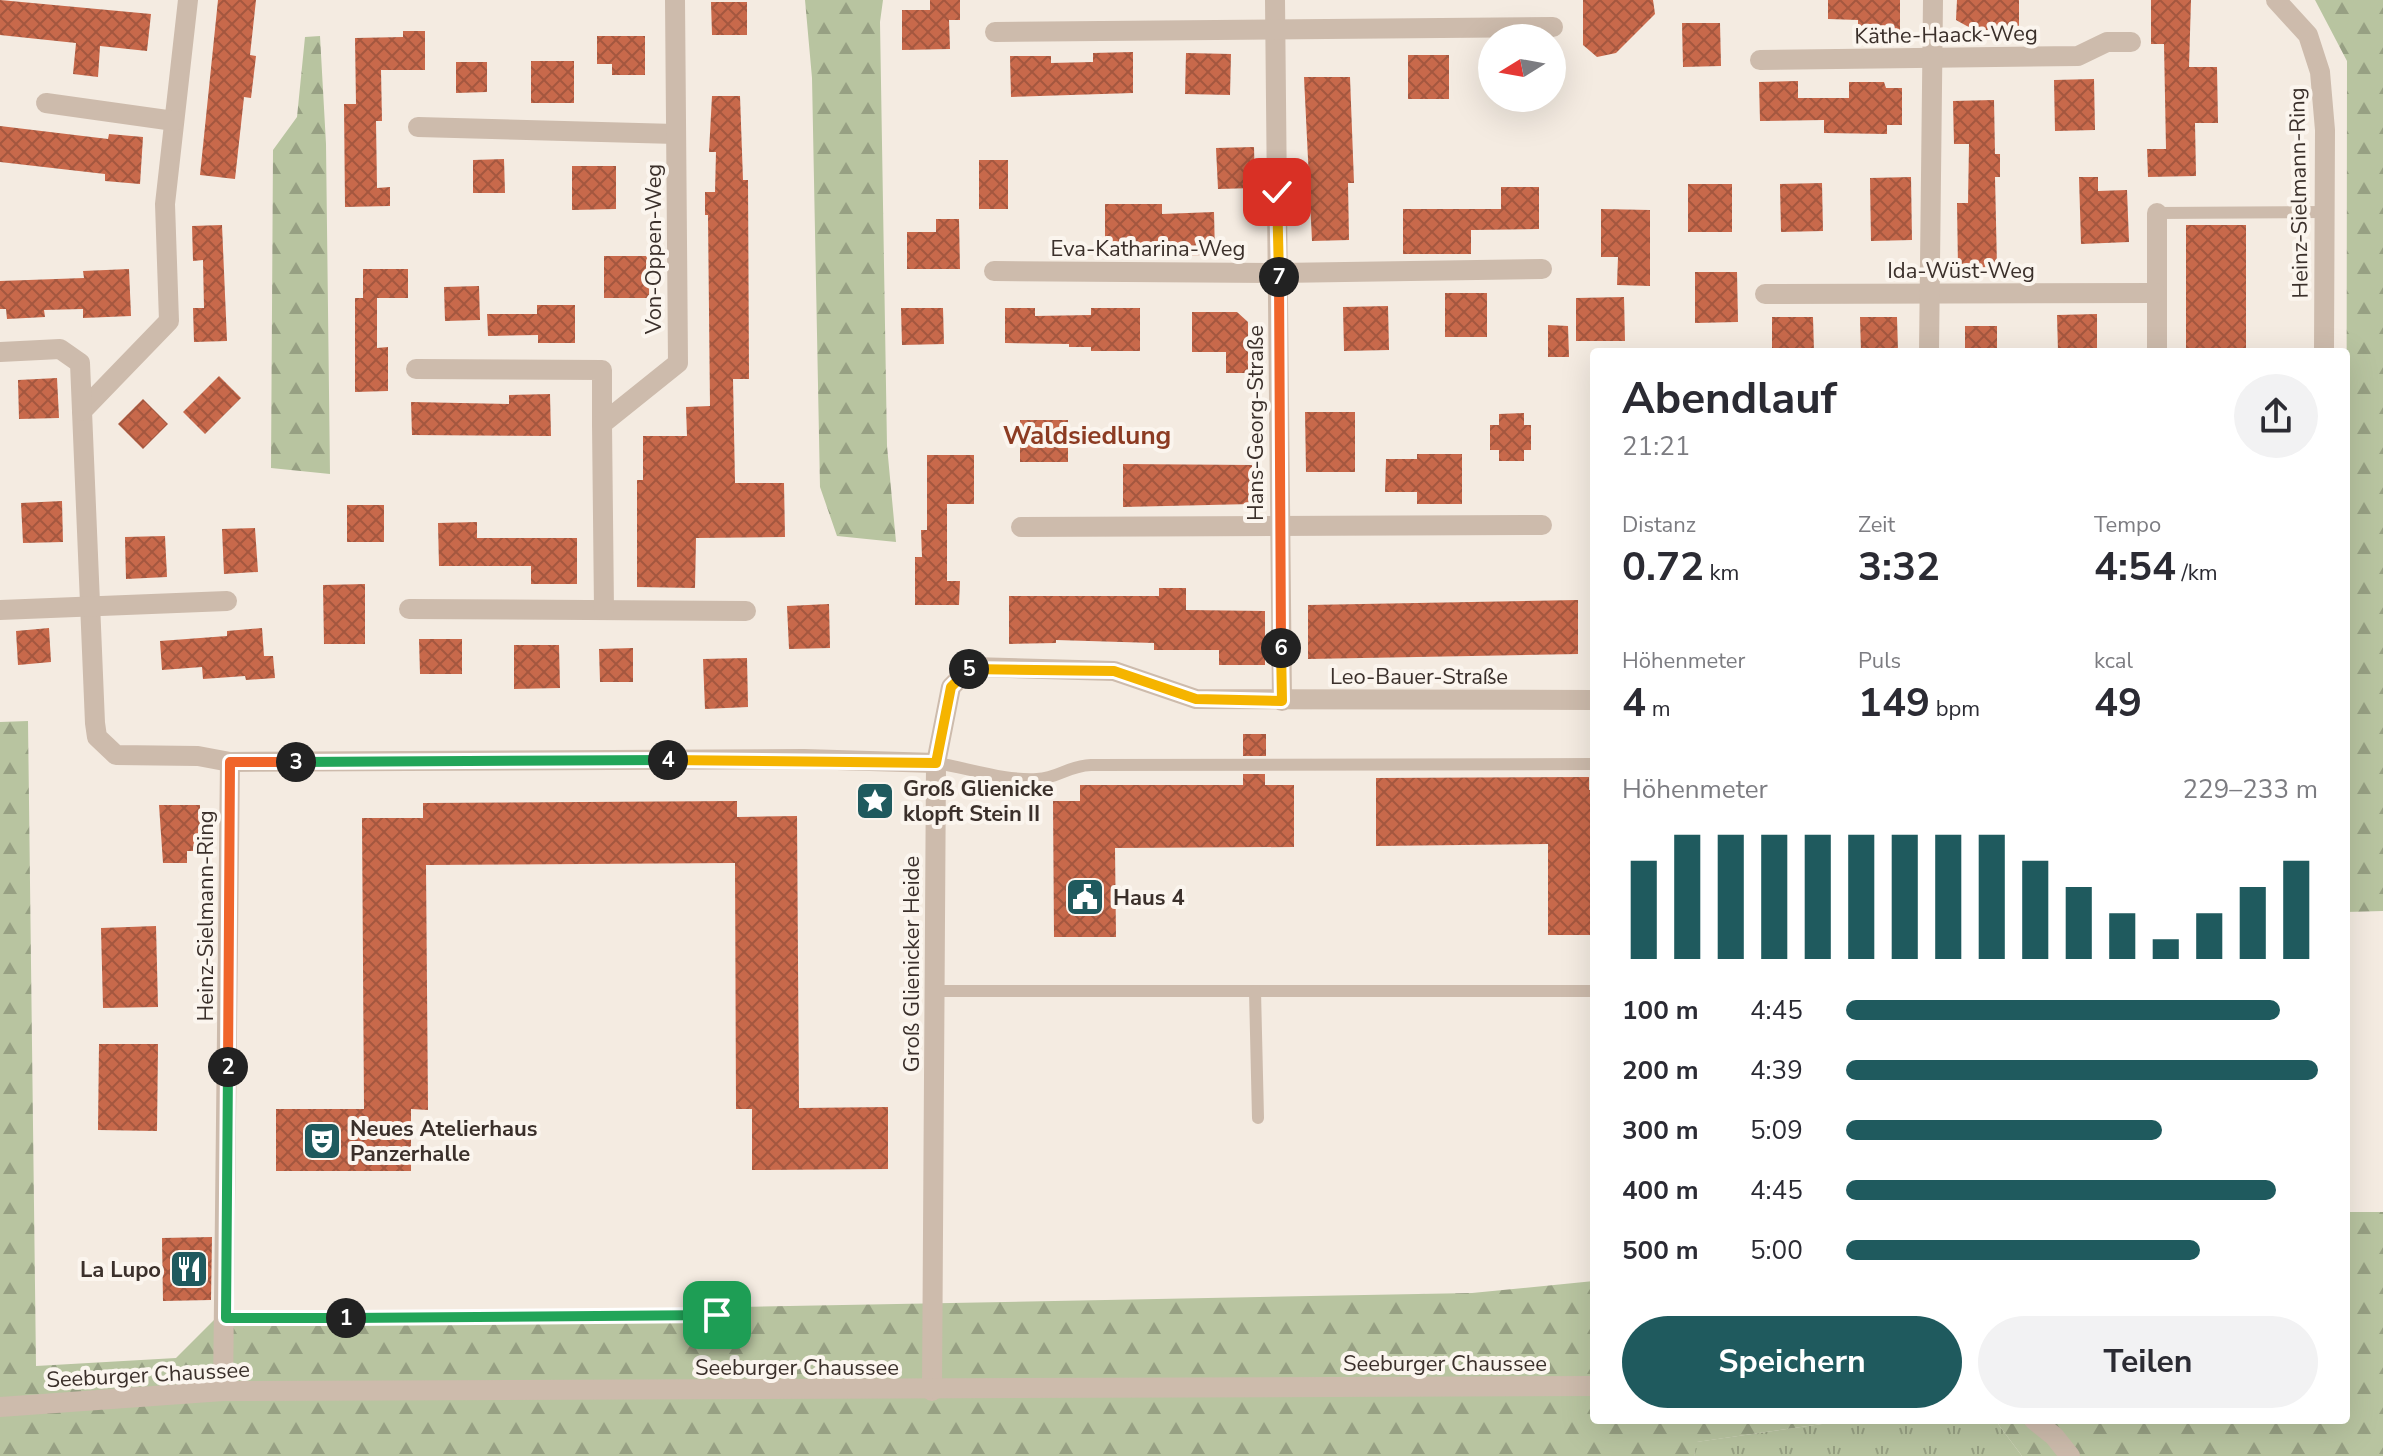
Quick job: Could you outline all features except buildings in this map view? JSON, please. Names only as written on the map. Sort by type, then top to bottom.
[{"type":"street","points":[[82,411],[169,321],[165,204],[188,0]]},
{"type":"street","name":"Von-Oppen-Weg","points":[[602,424],[678,363],[675,0]]},
{"type":"street","name":"Hans-Georg-Straße","points":[[1275,0],[1282,701]]},
{"type":"street","points":[[1929,348],[1933,0]]},
{"type":"street","name":"Heinz-Sielmann-Ring","points":[[2276,0],[2308,35],[2320,72],[2325,130],[2324,348]]},
{"type":"street","points":[[995,32],[1478,28]]},
{"type":"street","name":"Käthe-Haack-Weg","points":[[1760,60],[2078,56],[2107,42],[2131,42]]},
{"type":"street","points":[[46,103],[174,121]]},
{"type":"street","name":"Von-Oppen-Weg","points":[[418,127],[676,134]]},
{"type":"street","points":[[2157,213],[2157,348]]},
{"type":"street","name":"Eva-Katharina-Weg","points":[[994,271],[1279,273],[1542,269]]},
{"type":"street","name":"Ida-Wüst-Weg","points":[[1765,294],[2156,293]]},
{"type":"street","points":[[0,352],[60,349],[80,363],[95,723],[97,737],[105,748],[116,755],[198,756],[230,762],[804,759],[936,763]]},
{"type":"street","points":[[416,369],[602,370],[604,610]]},
{"type":"street","points":[[1021,527],[1280,529],[1542,525]]},
{"type":"street","points":[[0,610],[227,601]]},
{"type":"street","points":[[409,609],[746,611]]},
{"type":"street","name":"Leo-Bauer-Straße","points":[[936,763],[951,687],[971,667],[1114,671],[1196,699],[1590,700]]},
{"type":"street","name":"Heinz-Sielmann-Ring","points":[[223,1391],[230,762]]},
{"type":"street","name":"Groß Glienicker Heide","points":[[932,1391],[936,763]]},
{"type":"street","name":"Seeburger Chaussee","points":[[0,1407],[223,1391],[932,1391],[1590,1386]]},
{"type":"street","points":[[2039,1424],[2054,1436],[2070,1456]]},
{"type":"lane","points":[[2157,213],[2324,212]]},
{"type":"lane","points":[[936,763],[1033,779],[1055,777],[1071,766],[1094,765],[1590,764]]},
{"type":"lane","points":[[935,991],[1590,991]]},
{"type":"lane","points":[[1255,991],[1258,1118]]},
{"type":"lane","points":[[226,1318],[717,1315]]},
{"type":"green space","points":[[805,0],[883,0],[880,22],[887,446],[896,542],[837,536],[820,487],[812,78]]},
{"type":"green space","points":[[2315,0],[2383,0],[2383,911],[2350,912],[2350,348],[2347,348],[2347,61]]},
{"type":"green space","points":[[320,36],[326,144],[330,474],[271,468],[273,150],[297,117],[305,37]]},
{"type":"green space","points":[[28,721],[36,1366],[176,1358],[217,1317],[1472,1293],[1590,1281],[1590,1424],[1822,1424],[1697,1442],[1694,1456],[0,1456],[0,722]]},
{"type":"green space","points":[[2350,1212],[2383,1212],[2383,1456],[2022,1456],[1998,1424],[2350,1424]]},
{"type":"green space","points":[[1822,1424],[1998,1424],[2022,1456],[1694,1456],[1696,1442]]},
{"type":"place","name":"Groß Glienicke klopft Stein II","points":[[875,801]]},
{"type":"place","name":"Haus 4","points":[[1085,897]]},
{"type":"place","name":"Neues Atelierhaus Panzerhalle","points":[[322,1141]]},
{"type":"place","name":"La Lupo","points":[[189,1269]]},
{"type":"district","name":"Waldsiedlung","points":[[1087,435]]},
{"type":"route","points":[[717,1315],[226,1318],[230,762],[804,759],[936,763],[951,687],[971,667],[1114,671],[1196,699],[1282,701],[1277,192]]}]
